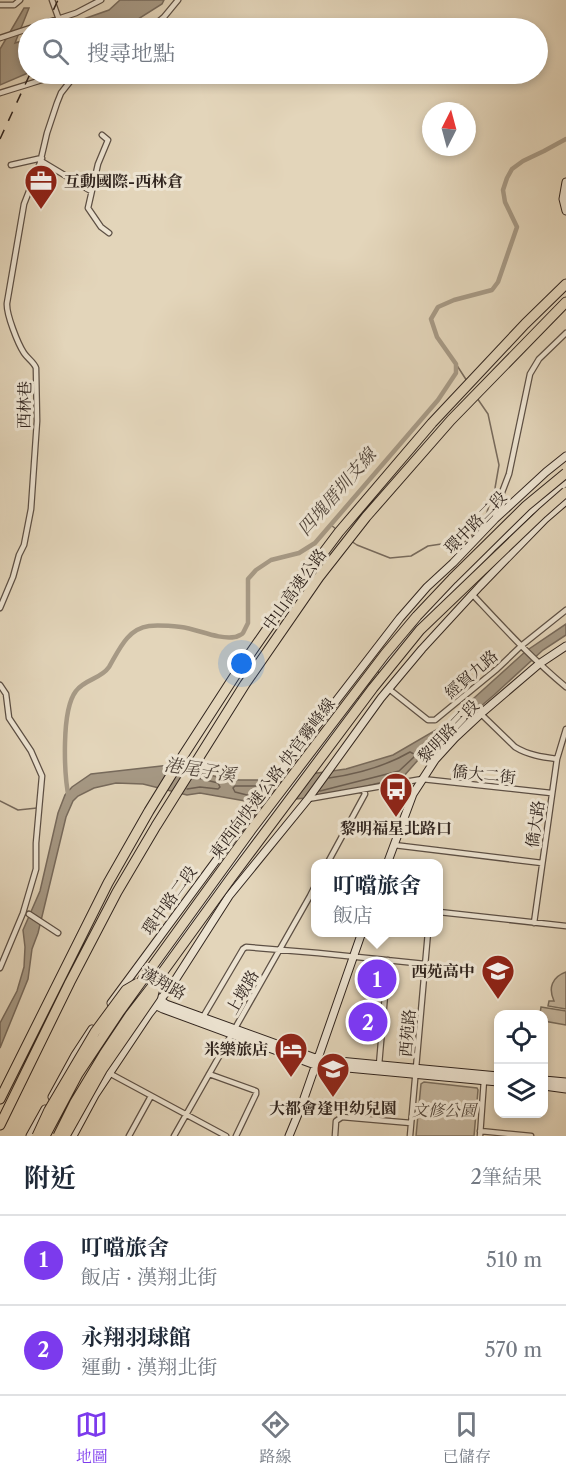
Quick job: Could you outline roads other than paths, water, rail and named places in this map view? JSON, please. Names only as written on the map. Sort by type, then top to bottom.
[{"type":"highway","name":"中山高速公路","points":[[0,1099],[108,883],[181,759],[254,648],[339,532],[432,423],[566,284]]},
{"type":"highway","name":"中山高速公路","points":[[0,1125],[112,901],[245,684],[319,577],[366,517],[450,420],[566,302]]},
{"type":"highway","name":"東西向快速公路 快官霧峰線","points":[[45,1136],[99,1040],[144,989],[251,830],[398,639],[452,579],[526,506],[566,473]]},
{"type":"highway","name":"東西向快速公路 快官霧峰線","points":[[57,1136],[104,1054],[130,1015],[373,688],[420,630],[566,492]]},
{"type":"highway","points":[[65,1136],[102,1070],[153,996],[157,980]]},
{"type":"highway","points":[[38,1136],[49,1110],[95,1032],[126,990],[144,989]]},
{"type":"street","points":[[0,5],[14,5],[20,0]]},
{"type":"street","points":[[52,0],[58,18]]},
{"type":"street","points":[[65,18],[101,0]]},
{"type":"street","points":[[163,18],[178,0]]},
{"type":"street","points":[[0,38],[18,33]]},
{"type":"street","points":[[0,93],[29,84]]},
{"type":"street","name":"西林巷","points":[[0,608],[24,545],[31,509],[37,421],[36,368],[25,354],[8,317],[7,309],[22,210],[41,159],[57,103],[68,84]]},
{"type":"street","points":[[102,135],[108,140],[98,164],[88,204],[89,210],[109,233]]},
{"type":"street","points":[[11,165],[41,159],[91,191]]},
{"type":"street","points":[[566,182],[563,199],[566,211]]},
{"type":"street","points":[[495,519],[496,508],[509,474],[531,374],[539,359],[566,333]]},
{"type":"street","name":"環中路二段","points":[[30,1136],[75,1055],[128,979],[282,771],[400,618],[427,587],[495,519],[566,456]]},
{"type":"street","name":"環中路二段","points":[[57,1136],[95,1061],[144,989],[226,874],[388,656],[427,612],[531,511],[566,484]]},
{"type":"street","name":"環中路二段","points":[[281,800],[398,649],[424,619],[566,484]]},
{"type":"street","points":[[73,1136],[109,1073],[177,977],[214,918],[239,883],[308,799],[388,689],[472,594],[545,519],[566,501]]},
{"type":"street","points":[[472,594],[539,664],[566,687]]},
{"type":"street","name":"經貿九路","points":[[388,689],[428,720],[433,721],[497,669],[556,616],[566,610]]},
{"type":"street","name":"黎明路三段","points":[[389,859],[413,794],[443,750],[539,664],[566,646]]},
{"type":"street","points":[[0,685],[6,694],[9,718],[31,751],[42,776],[36,869],[23,913],[0,968]]},
{"type":"street","points":[[481,714],[520,750],[557,759]]},
{"type":"street","name":"僑大路","points":[[534,923],[551,793],[557,759],[566,729]]},
{"type":"street","name":"僑大二街","points":[[308,799],[422,779],[551,793]]},
{"type":"street","points":[[330,859],[365,794],[364,790]]},
{"type":"street","points":[[394,845],[542,863]]},
{"type":"street","points":[[212,864],[239,883]]},
{"type":"street","name":"上墩路","points":[[174,1136],[311,900]]},
{"type":"street","points":[[443,913],[566,926]]},
{"type":"street","points":[[29,914],[58,933]]},
{"type":"street","points":[[289,1136],[360,937]]},
{"type":"street","name":"西苑路","points":[[410,1136],[428,937]]},
{"type":"street","points":[[203,1017],[243,949],[249,947],[425,964]]},
{"type":"street","points":[[379,1068],[388,960]]},
{"type":"street","name":"漢翔路","points":[[128,979],[144,989],[158,1003],[317,1062],[485,1078],[494,1081]]},
{"type":"street","name":"漢翔路","points":[[158,1003],[203,1017],[233,1031]]},
{"type":"street","points":[[109,1073],[226,1136]]},
{"type":"street","points":[[209,1074],[256,1091],[236,1136]]},
{"type":"street","name":"漢翔路","points":[[485,1078],[494,1077]]},
{"type":"street","points":[[485,1078],[480,1134],[531,1136]]},
{"type":"street","points":[[548,1080],[566,1082]]},
{"type":"street","points":[[548,1087],[566,1089]]},
{"type":"street","points":[[129,1136],[151,1096]]},
{"type":"street","points":[[335,1136],[336,1121],[342,1117],[411,1123]]},
{"type":"water","points":[[120,0],[164,0],[162,4],[140,18],[86,18],[109,10]]},
{"type":"water","points":[[24,8],[29,8],[25,18],[18,18]]},
{"type":"water","points":[[18,18],[18,36],[15,43],[18,42],[18,77],[0,85],[0,49]]},
{"type":"water","points":[[566,624],[566,635],[543,650],[418,760],[403,777],[323,797],[251,802],[200,793],[187,795],[143,784],[116,783],[94,788],[78,796],[73,801],[66,817],[38,933],[32,949],[28,979],[0,1048],[0,1023],[17,991],[24,967],[23,930],[40,891],[58,813],[65,795],[72,787],[91,774],[170,765],[230,780],[267,780],[346,769],[393,755],[443,726],[526,651]]},
{"type":"waterway","name":"四塊厝圳支線","points":[[69,799],[65,759],[66,727],[71,700],[76,691],[106,671],[120,647],[129,636],[141,628],[181,627],[229,638],[243,633],[248,623],[248,579],[256,570],[271,560],[299,553],[315,543],[438,400],[456,373],[456,364],[437,337],[431,319],[438,307],[454,300],[492,290],[498,282],[517,227],[505,202],[503,190],[507,178],[512,169],[523,161],[566,139]]},
{"type":"waterway","points":[[456,364],[467,381]]},
{"type":"waterway","points":[[351,541],[390,558],[411,556],[428,546],[448,543],[459,546],[470,538],[486,515],[495,488],[499,465],[488,414],[477,398]]},
{"type":"waterway","name":"四塊厝圳支線","points":[[331,525],[336,529]]},
{"type":"waterway","points":[[0,801],[18,810],[37,808]]},
{"type":"railway","points":[[50,18],[58,0]]},
{"type":"railway","points":[[0,139],[25,84]]},
{"type":"place","name":"互動國際-西林倉","points":[[41,210]]},
{"type":"place","name":"黎明福星北路口","points":[[396,818]]},
{"type":"place","name":"叮噹旅舍","points":[[377,979]]},
{"type":"place","name":"西苑高中","points":[[498,1000]]},
{"type":"place","name":"永翔羽球館","points":[[368,1022]]},
{"type":"place","name":"米樂旅店","points":[[291,1078]]},
{"type":"place","name":"大都會逢甲幼兒園","points":[[333,1098]]},
{"type":"water label","name":"港尾子溪","points":[[200,770]]},
{"type":"park label","name":"文修公園","points":[[444,1110]]}]
